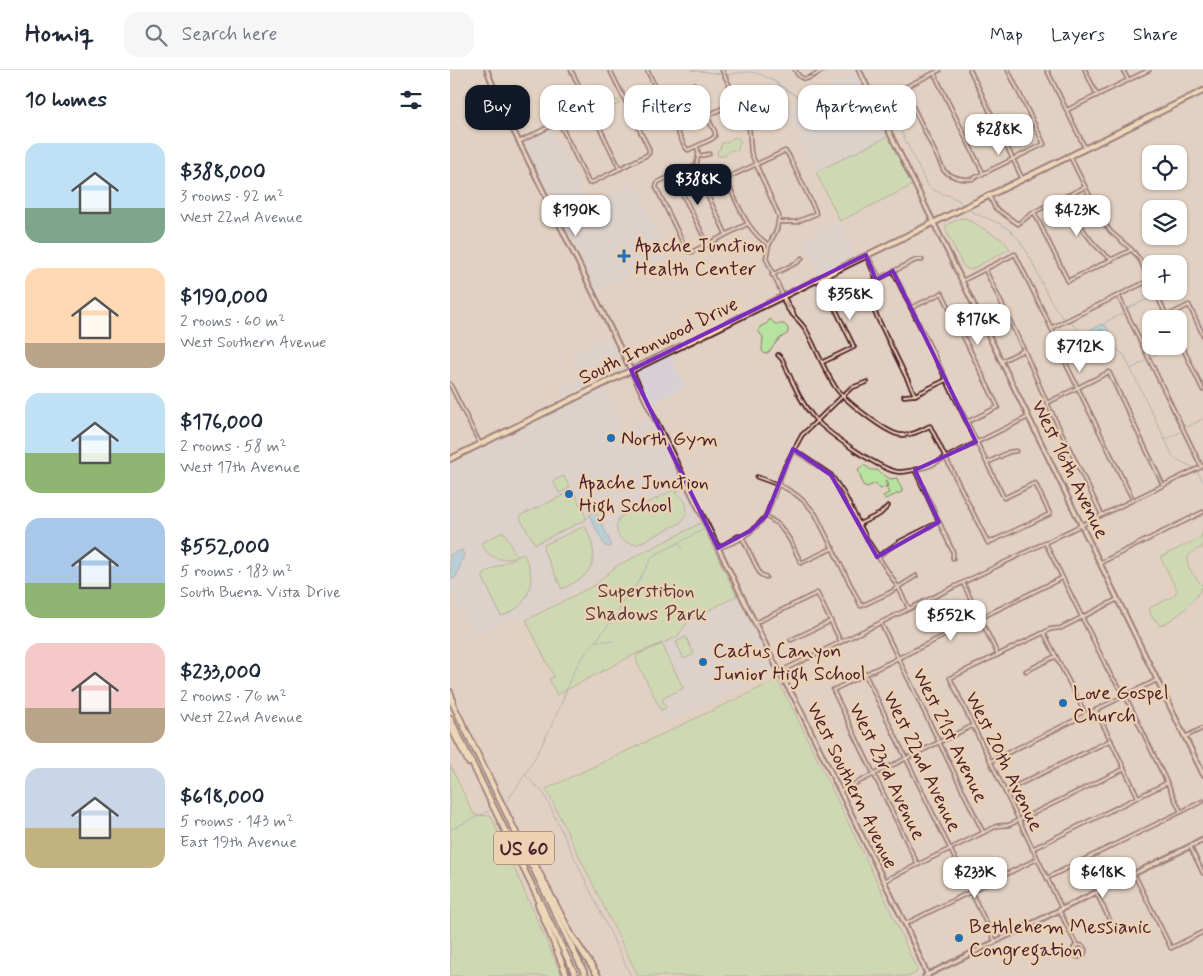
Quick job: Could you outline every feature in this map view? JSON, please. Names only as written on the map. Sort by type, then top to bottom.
[{"type":"highway","points":[[450,692],[461,720]]},
{"type":"highway","name":"US 60","points":[[450,698],[586,976]]},
{"type":"highway","name":"US 60","points":[[450,718],[576,976]]},
{"type":"highway","points":[[450,726],[491,803]]},
{"type":"highway","points":[[510,819],[576,942],[598,976]]},
{"type":"highway","points":[[526,875],[567,976]]},
{"type":"main road","name":"West Southern Avenue","points":[[487,70],[493,89],[779,672],[840,791],[884,881],[927,976]]},
{"type":"main road","name":"West 16th Avenue","points":[[860,70],[867,85]]},
{"type":"main road","name":"South Ironwood Drive","points":[[450,459],[1203,91]]},
{"type":"main road","name":"West 16th Avenue","points":[[889,130],[1185,737],[1201,765],[1203,774]]},
{"type":"main road","points":[[927,976],[1203,840]]},
{"type":"street","points":[[571,70],[578,85]]},
{"type":"street","points":[[563,130],[589,182],[593,182],[620,169],[649,153],[610,70]]},
{"type":"street","points":[[647,70],[688,150],[715,136],[710,122]]},
{"type":"street","points":[[722,70],[729,85]]},
{"type":"street","points":[[795,70],[801,79],[824,70]]},
{"type":"street","points":[[910,85],[940,70]]},
{"type":"street","points":[[970,70],[1023,179]]},
{"type":"street","points":[[916,113],[944,171],[955,178],[972,179],[1044,144],[1008,70]]},
{"type":"street","points":[[1047,70],[1085,148]]},
{"type":"street","points":[[1085,70],[1098,95]]},
{"type":"street","points":[[1123,70],[1128,80]]},
{"type":"street","points":[[1067,110],[1149,70]]},
{"type":"street","points":[[934,73],[983,173]]},
{"type":"street","points":[[519,142],[543,130]]},
{"type":"street","points":[[601,130],[620,169]]},
{"type":"street","points":[[749,130],[749,145],[755,164],[778,210],[779,222],[768,245],[766,258],[782,296],[787,300],[794,315],[805,329],[841,396],[890,432],[899,435],[911,435],[930,426],[988,544],[1050,514],[1035,483],[1004,498],[893,271]]},
{"type":"street","points":[[697,147],[700,156],[696,171],[727,235]]},
{"type":"street","points":[[768,245],[759,239],[748,224],[728,184],[728,180],[731,176],[784,151],[788,154],[816,214],[796,222],[779,222]]},
{"type":"street","points":[[700,156],[709,154]]},
{"type":"street","points":[[1070,156],[1101,219],[1111,232],[1132,250],[1142,264]]},
{"type":"street","points":[[696,166],[656,184],[687,251],[689,252],[708,245],[748,224]]},
{"type":"street","points":[[700,181],[716,173]]},
{"type":"street","points":[[674,175],[708,245]]},
{"type":"street","points":[[989,195],[995,208],[1018,224],[1034,212],[1085,187]]},
{"type":"street","points":[[1066,196],[1082,230],[1091,243],[1112,260]]},
{"type":"street","points":[[1034,212],[1068,281],[1132,250]]},
{"type":"street","points":[[962,281],[1015,254],[1132,500]]},
{"type":"street","points":[[866,255],[871,260],[878,279]]},
{"type":"street","points":[[772,275],[798,262],[802,258]]},
{"type":"street","points":[[822,363],[854,347],[832,302],[916,260],[922,260]]},
{"type":"street","points":[[985,269],[1047,403],[1102,515]]},
{"type":"street","points":[[1051,328],[1142,284]]},
{"type":"street","points":[[862,286],[915,395]]},
{"type":"street","points":[[911,308],[942,293],[998,407],[967,422]]},
{"type":"street","points":[[779,672],[1202,466],[1118,295]]},
{"type":"street","points":[[1180,310],[1188,305],[1203,335]]},
{"type":"street","points":[[1002,361],[1024,350]]},
{"type":"street","points":[[778,355],[782,359],[802,401],[816,420],[830,432],[882,467],[898,472],[929,466],[1028,417]]},
{"type":"street","points":[[1186,355],[1203,390]]},
{"type":"street","points":[[1047,403],[1109,372],[1163,485]]},
{"type":"street","points":[[904,396],[915,395],[946,380]]},
{"type":"street","points":[[718,548],[738,536],[742,537],[755,528],[766,516],[793,449],[802,435],[841,396],[851,388],[867,382]]},
{"type":"street","points":[[450,384],[480,444]]},
{"type":"street","points":[[793,449],[831,476],[844,494],[877,557],[898,587],[910,609]]},
{"type":"street","points":[[987,463],[1009,452],[1016,451]]},
{"type":"street","points":[[914,470],[953,552],[953,558]]},
{"type":"street","points":[[757,477],[793,491],[807,502],[816,515],[861,606],[916,576]]},
{"type":"street","points":[[859,524],[880,514],[888,506]]},
{"type":"street","points":[[1100,563],[1203,512]]},
{"type":"street","points":[[766,516],[779,525],[790,540],[801,564],[832,548]]},
{"type":"street","points":[[877,557],[899,542],[939,522]]},
{"type":"street","points":[[742,537],[760,574],[766,577]]},
{"type":"street","points":[[1045,542],[1110,674],[1125,695],[1181,812]]},
{"type":"street","points":[[866,674],[1062,578]]},
{"type":"street","points":[[963,583],[998,655],[1051,629],[1061,628],[1118,599]]},
{"type":"street","points":[[755,623],[817,593],[841,642]]},
{"type":"street","points":[[791,640],[831,621]]},
{"type":"street","name":"West 21st Avenue","points":[[881,623],[984,833]]},
{"type":"street","points":[[1044,633],[1086,715]]},
{"type":"street","name":"West 20th Avenue","points":[[998,655],[950,678],[1047,878],[1076,945]]},
{"type":"street","points":[[1026,671],[1056,656]]},
{"type":"street","name":"West 23rd Avenue","points":[[866,674],[833,690],[918,864]]},
{"type":"street","name":"West 22nd Avenue","points":[[866,674],[996,941]]},
{"type":"street","points":[[990,762],[1157,680]]},
{"type":"street","points":[[1096,710],[1138,797]]},
{"type":"street","points":[[840,791],[973,726]]},
{"type":"street","points":[[1185,737],[1203,728]]},
{"type":"street","points":[[1005,791],[1110,740]]},
{"type":"street","points":[[884,881],[997,826],[1009,825],[1124,769]]},
{"type":"street","points":[[1032,849],[1167,783]]},
{"type":"street","points":[[1047,878],[1203,801]]},
{"type":"street","points":[[1190,846],[1203,873]]},
{"type":"street","points":[[904,924],[1038,859]]},
{"type":"street","points":[[1134,874],[1171,948],[1203,932]]},
{"type":"street","points":[[1096,892],[1114,929]]},
{"type":"street","points":[[1076,945],[1084,946],[1086,950],[1083,956],[1079,957],[1074,954],[1073,950],[1076,945]]},
{"type":"highlighted area","points":[[866,255],[876,280],[893,271],[976,442],[915,470],[939,522],[877,557],[831,475],[793,449],[766,516],[750,531],[718,548],[631,370]]},
{"type":"shaded area","points":[[857,72],[863,85],[831,85]]},
{"type":"shaded area","points":[[798,101],[798,130],[884,130],[889,136],[816,172],[788,116],[788,106]]},
{"type":"shaded area","points":[[547,130],[552,130],[588,203],[633,182],[670,257],[597,292],[525,144],[527,139]]},
{"type":"shaded area","points":[[840,221],[856,256],[819,274],[802,240]]},
{"type":"shaded area","points":[[608,336],[624,364],[623,369],[562,399],[557,388],[580,376],[570,355]]},
{"type":"shaded area","points":[[670,355],[685,387],[652,404],[638,373],[640,370]]},
{"type":"shaded area","name":"Apache Junction High School","points":[[604,387],[625,430],[650,418],[701,523],[617,565],[601,579],[521,621],[518,616],[473,638],[450,591],[450,465]]},
{"type":"shaded area","name":"Cactus Canyon Junior High School","points":[[737,596],[773,672],[666,724],[633,655],[677,637],[689,620]]},
{"type":"green space","points":[[614,100],[619,101],[620,103],[614,106]]},
{"type":"green space","points":[[889,136],[913,185],[840,221],[816,172]]},
{"type":"green space","points":[[734,137],[739,139],[741,143],[738,150],[730,150],[725,156],[718,156],[717,151],[722,143],[729,142]]},
{"type":"green space","points":[[965,218],[1003,240],[1010,249],[970,270],[963,266],[946,231],[946,225]]},
{"type":"green space","points":[[770,319],[775,324],[784,324],[788,328],[788,333],[778,340],[769,352],[765,354],[762,351],[763,337],[758,331]]},
{"type":"green space","points":[[864,465],[871,470],[877,470],[890,479],[897,478],[902,492],[885,499],[883,496],[889,493],[886,487],[888,486],[887,481],[885,481],[887,486],[880,489],[876,483],[867,487],[863,485],[858,469]]},
{"type":"green space","points":[[564,476],[570,488],[559,493],[553,481]]},
{"type":"green space","points":[[677,488],[678,491],[675,493],[683,499],[687,506],[686,515],[680,523],[638,544],[622,540],[617,532],[617,523],[620,517]]},
{"type":"green space","points":[[573,490],[587,519],[535,544],[520,518],[521,515]]},
{"type":"green space","name":"Superstition Shadows Park","points":[[701,523],[737,596],[689,620],[677,637],[633,655],[557,695],[549,679],[554,677],[526,620],[595,585],[615,567]]},
{"type":"green space","points":[[585,526],[593,548],[592,564],[582,577],[562,589],[543,549],[544,545]]},
{"type":"green space","points":[[503,532],[516,556],[505,559],[496,558],[487,552],[481,543]]},
{"type":"green space","points":[[1203,532],[1203,547],[1195,551],[1187,559],[1190,569],[1203,586],[1195,599],[1173,618],[1160,626],[1153,619],[1149,610],[1151,607],[1174,596],[1177,590],[1160,557],[1200,538]]},
{"type":"green space","points":[[523,554],[528,563],[530,573],[529,591],[519,606],[501,616],[483,578],[484,573]]},
{"type":"green space","points":[[686,637],[694,654],[684,659],[676,642]]},
{"type":"green space","points":[[662,644],[683,688],[662,699],[666,708],[661,710],[636,660],[637,655]]},
{"type":"green space","points":[[777,680],[882,892],[917,970],[916,973],[910,976],[638,976],[546,789]]},
{"type":"green space","points":[[450,765],[474,815],[491,816],[562,976],[450,976]]},
{"type":"water","points":[[1101,324],[1106,326],[1115,343],[1113,347],[1091,358],[1087,357],[1077,337]]},
{"type":"water","points":[[594,511],[608,537],[611,546],[609,547],[605,546],[589,515]]},
{"type":"water","points":[[462,550],[464,556],[456,577],[453,579],[450,577],[450,555]]},
{"type":"waterway","points":[[691,70],[721,74]]},
{"type":"waterway","points":[[728,75],[751,72],[765,76],[798,96]]},
{"type":"waterway","points":[[900,130],[926,183],[932,189],[955,198],[971,211],[1002,225],[1020,241],[1055,308],[1063,318]]},
{"type":"waterway","points":[[1128,308],[1146,300]]},
{"type":"waterway","points":[[1104,325],[1107,321],[1122,314]]},
{"type":"waterway","points":[[1071,323],[1082,334]]},
{"type":"waterway","points":[[1114,347],[1124,355],[1174,458],[1196,469],[1203,482]]},
{"type":"waterway","points":[[1131,369],[1145,361]]},
{"type":"waterway","points":[[1187,427],[1203,419]]},
{"type":"waterway","points":[[1165,440],[1180,432]]},
{"type":"waterway","points":[[618,612],[627,594],[636,585],[653,556],[703,530]]},
{"type":"waterway","points":[[679,544],[682,550]]},
{"type":"waterway","points":[[507,801],[542,744],[560,707],[575,669],[616,615]]},
{"type":"waterway","points":[[596,641],[613,641]]},
{"type":"waterway","points":[[525,775],[544,794],[631,976]]},
{"type":"waterway","points":[[450,830],[489,811]]},
{"type":"place","name":"Apache Junction Health Center","points":[[624,256]]},
{"type":"place","name":"North Gym","points":[[611,438]]},
{"type":"place","name":"Apache Junction High School","points":[[569,494]]},
{"type":"place","name":"Cactus Canyon Junior High School","points":[[703,662]]},
{"type":"place","name":"Love Gospel Church","points":[[1063,703]]},
{"type":"place","name":"Bethlehem Messianic Congregation","points":[[959,938]]}]
